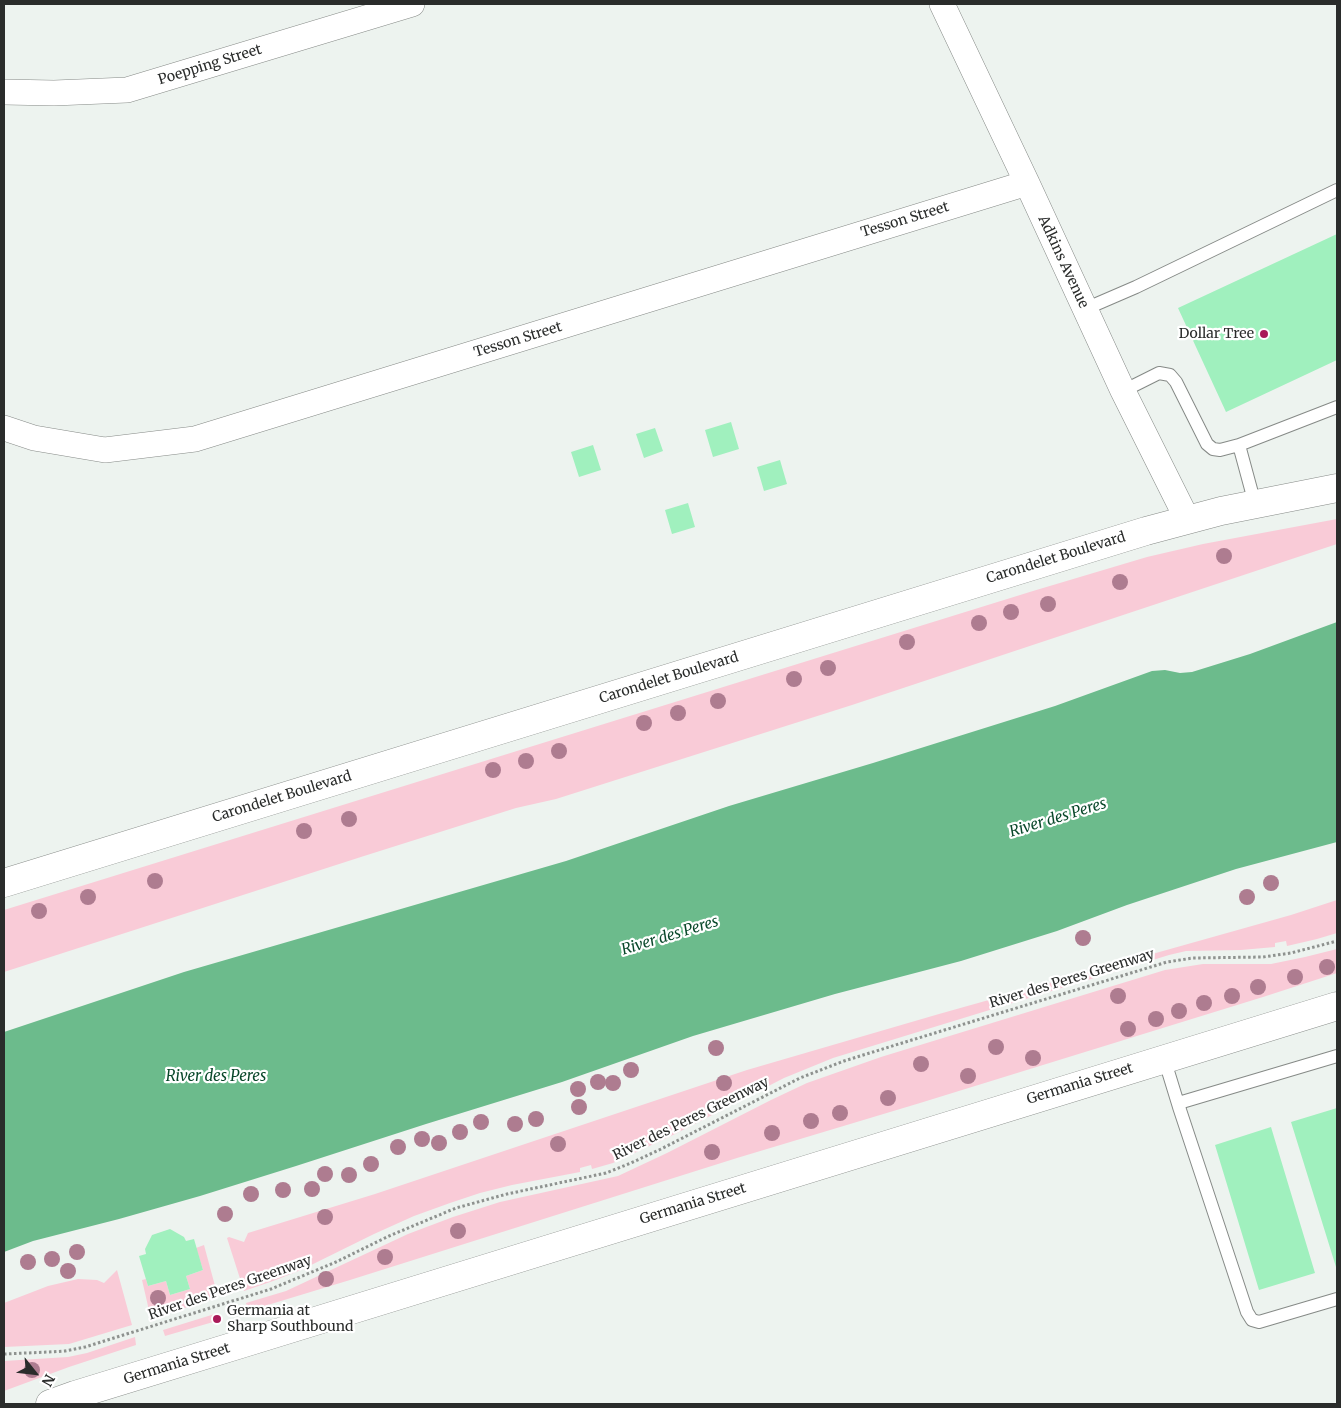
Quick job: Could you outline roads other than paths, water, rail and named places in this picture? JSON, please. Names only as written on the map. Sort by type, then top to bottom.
[{"type":"main road","name":"Carondelet Boulevard","points":[[4,883],[1022,568],[1187,519],[1337,488]]},
{"type":"main road","name":"Germania Street","points":[[50,1404],[1164,1058],[1337,1007]]},
{"type":"street","name":"Poepping Street","points":[[4,92],[54,93],[127,90],[412,4]]},
{"type":"street","name":"Adkins Avenue","points":[[942,4],[1123,391],[1187,519]]},
{"type":"street","name":"Tesson Street","points":[[4,428],[34,438],[105,450],[195,439],[1027,183]]},
{"type":"lane","points":[[1085,309],[1144,283],[1337,190]]},
{"type":"lane","points":[[1123,391],[1159,373],[1170,375],[1176,382],[1206,444],[1213,449],[1220,450],[1240,445],[1337,407]]},
{"type":"lane","points":[[1240,445],[1255,504]]},
{"type":"lane","points":[[1179,1107],[1182,1102],[1337,1056]]},
{"type":"lane","points":[[1164,1058],[1247,1312],[1252,1320],[1258,1322],[1337,1299]]},
{"type":"water","name":"River des Peres","points":[[1337,622],[1337,842],[1236,869],[1127,905],[1057,931],[961,961],[835,994],[693,1036],[562,1082],[200,1196],[33,1241],[4,1252],[4,1032],[184,972],[566,861],[729,806],[1055,706],[1152,671],[1192,672],[1250,654]]},
{"type":"place","name":"Dollar Tree","points":[[1264,334]]},
{"type":"place","name":"Germania at Sharp Southbound","points":[[217,1319]]}]
